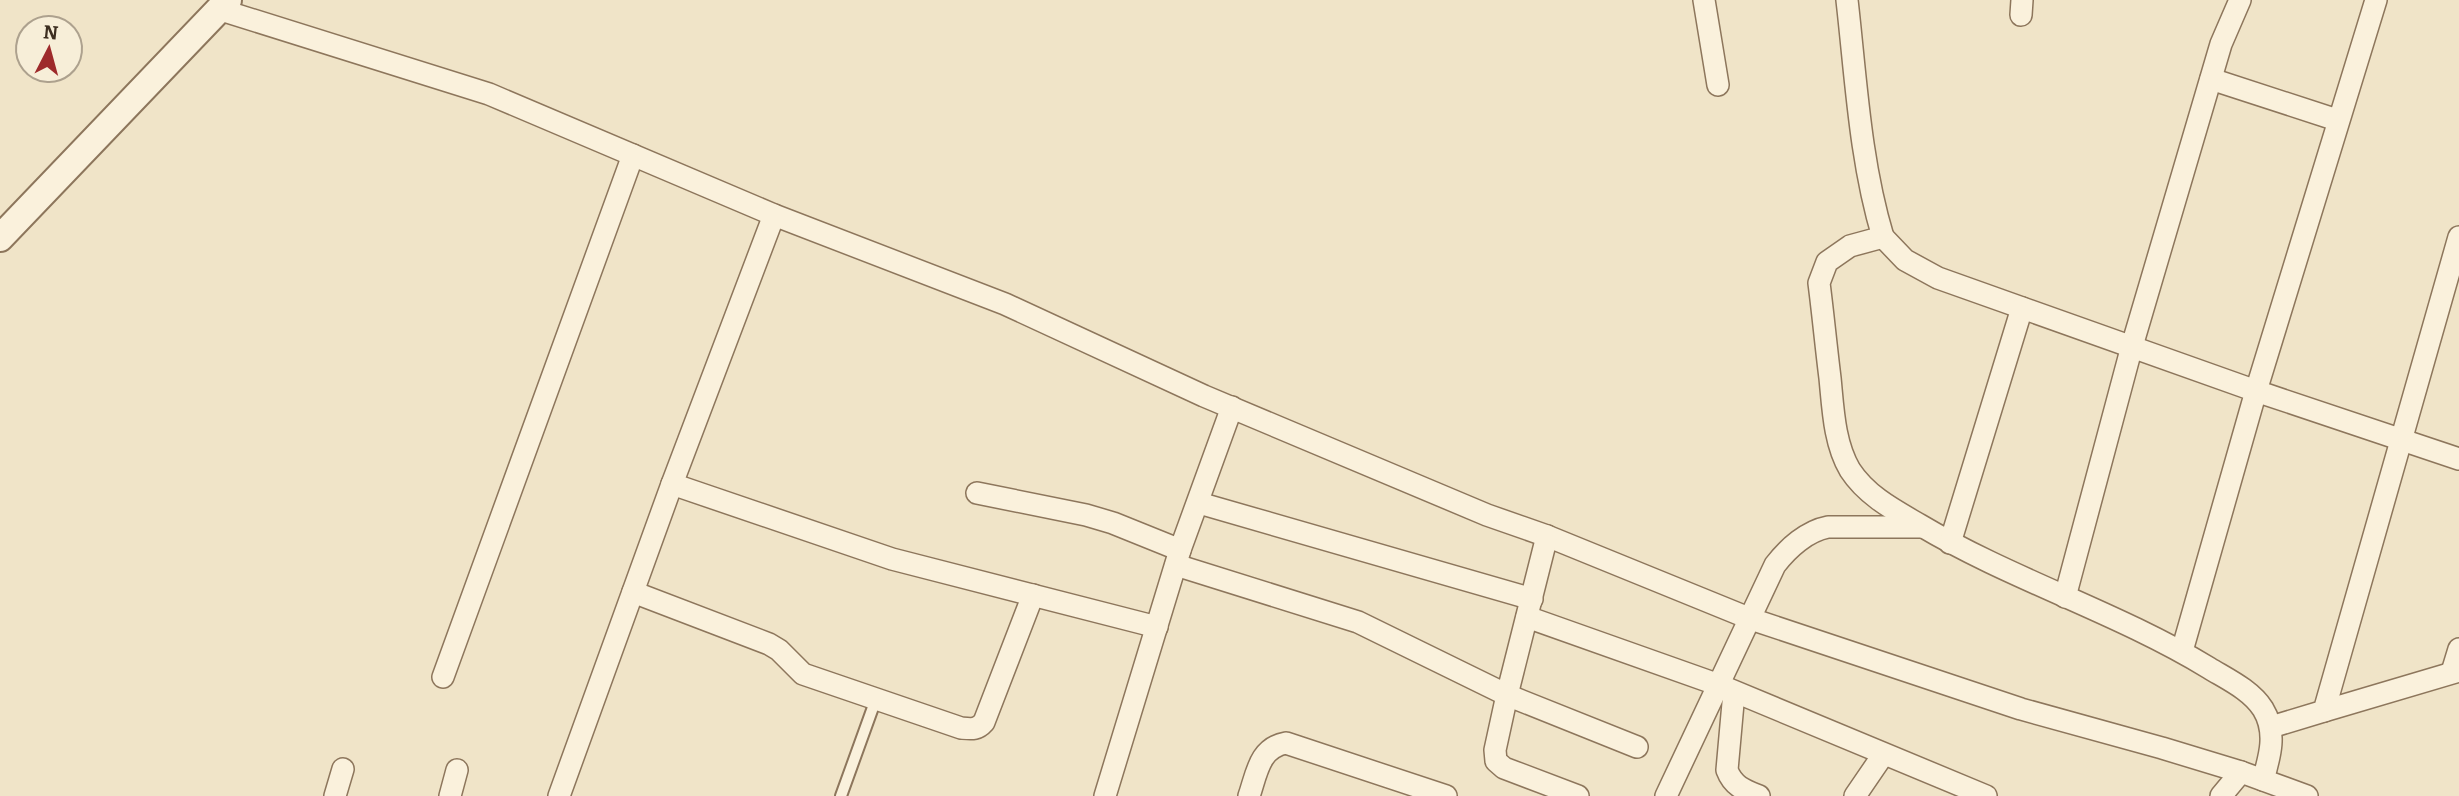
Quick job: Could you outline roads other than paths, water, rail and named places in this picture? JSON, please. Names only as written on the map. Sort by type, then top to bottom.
[{"type":"street","points":[[1704,0],[1718,85]]},
{"type":"street","points":[[1847,0],[1874,207],[1883,237],[1905,260],[1938,278],[2256,391],[2459,459]]},
{"type":"street","points":[[2065,597],[2132,346],[2227,27],[2240,0]]},
{"type":"street","points":[[2182,651],[2256,391],[2376,0]]},
{"type":"street","points":[[0,238],[225,5],[489,94],[774,215],[1005,304],[1232,407],[1487,515],[1548,536],[1751,619],[2021,709],[2241,772],[2307,796]]},
{"type":"street","points":[[2211,79],[2337,120]]},
{"type":"street","points":[[443,677],[633,155]]},
{"type":"street","points":[[559,796],[672,484],[774,215]]},
{"type":"street","points":[[1883,237],[1850,246],[1827,261],[1819,283],[1835,425],[1850,470],[1880,501],[1950,543],[2182,651],[2242,688],[2262,708],[2271,727],[2272,748],[2263,780]]},
{"type":"street","points":[[2324,711],[2459,237]]},
{"type":"street","points":[[1950,543],[2022,307]]},
{"type":"street","points":[[1105,796],[1178,558],[1232,407]]},
{"type":"street","points":[[672,484],[892,559],[1157,627]]},
{"type":"street","points":[[977,493],[1114,523],[1178,558],[1358,622],[1507,695],[1637,747]]},
{"type":"street","points":[[1199,503],[1529,608],[1986,796]]},
{"type":"street","points":[[1666,796],[1727,688],[1751,619],[1783,555],[1818,529],[1923,527]]},
{"type":"street","points":[[1548,536],[1507,695],[1495,750],[1496,761],[1504,768],[1578,796]]},
{"type":"street","points":[[633,592],[769,645],[779,650],[803,674],[961,728],[979,728],[984,722],[1033,595]]},
{"type":"street","points":[[2271,727],[2455,672],[2459,649]]},
{"type":"street","points":[[1727,688],[1727,770],[1730,778],[1741,789],[1759,796]]},
{"type":"street","points":[[1249,796],[1264,754],[1273,746],[1286,743],[1446,796]]},
{"type":"street","points":[[1855,796],[1883,755]]},
{"type":"street","points":[[335,796],[343,769]]},
{"type":"street","points":[[450,796],[457,770]]},
{"type":"street","points":[[2223,795],[2241,772]]},
{"type":"lane","points":[[841,796],[876,699]]}]
